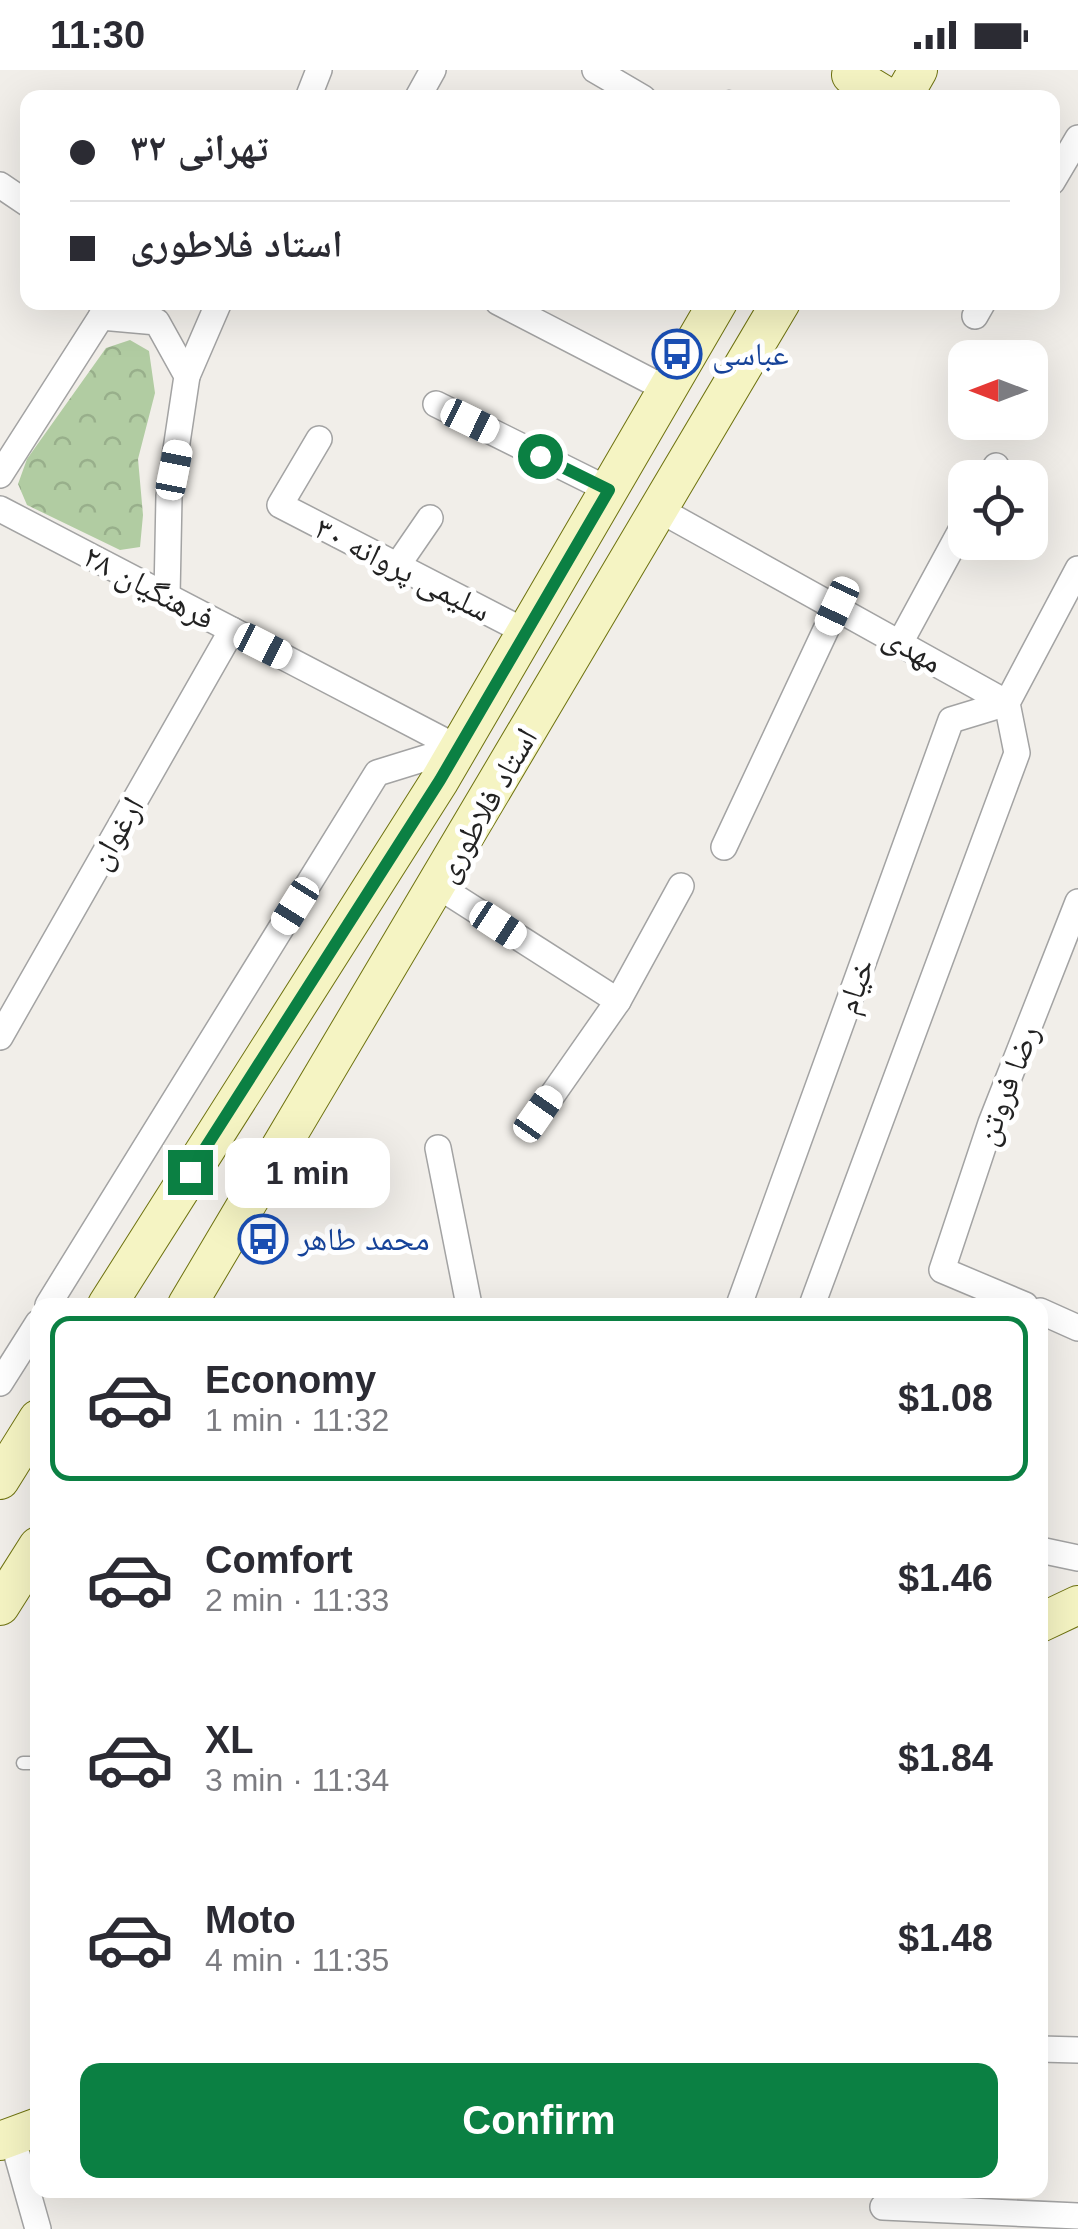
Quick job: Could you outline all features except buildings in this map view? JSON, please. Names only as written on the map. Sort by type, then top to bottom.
[{"type":"main road","name":"استاد فلاطوری","points":[[111,1298],[458,748],[713,310]]},
{"type":"main road","name":"استاد فلاطوری","points":[[191,1298],[776,310]]},
{"type":"main road","points":[[356,912],[404,944]]},
{"type":"main road","points":[[0,1480],[30,1432]]},
{"type":"main road","points":[[0,1606],[30,1559]]},
{"type":"main road","points":[[1048,1618],[1078,1605]]},
{"type":"street","points":[[594,70],[629,90]]},
{"type":"street","points":[[1060,168],[1078,138]]},
{"type":"street","points":[[0,475],[97,310],[157,322],[187,376]]},
{"type":"street","points":[[168,596],[169,496],[187,376],[216,310]]},
{"type":"street","points":[[513,310],[668,390]]},
{"type":"street","points":[[436,404],[609,490]]},
{"type":"street","name":"سلیمی پروانه ۳۰","points":[[319,439],[280,506],[526,632]]},
{"type":"street","name":"فرهنگیان ۲۸","points":[[0,509],[458,748]]},
{"type":"street","name":"مهدی","points":[[660,510],[1006,703]]},
{"type":"street","points":[[398,566],[430,518]]},
{"type":"street","points":[[901,642],[948,555]]},
{"type":"street","points":[[815,1298],[1017,753],[1006,703],[1078,569]]},
{"type":"street","points":[[724,847],[837,606]]},
{"type":"street","name":"ارغوان","points":[[0,1037],[232,630]]},
{"type":"street","name":"خیام","points":[[742,1298],[952,720],[1006,703]]},
{"type":"street","points":[[52,1298],[377,773],[458,748]]},
{"type":"street","points":[[438,886],[618,1002]]},
{"type":"street","points":[[538,1114],[618,1002],[682,886]]},
{"type":"street","name":"رضا فروتن","points":[[1008,1298],[942,1270],[991,1123],[1078,902]]},
{"type":"street","points":[[438,1148],[468,1298]]},
{"type":"street","points":[[1048,1315],[1078,1328]]},
{"type":"street","points":[[0,1383],[30,1335]]},
{"type":"street","points":[[1048,1552],[1078,1558]]},
{"type":"street","points":[[1048,2049],[1078,2050]]},
{"type":"street","points":[[16,2135],[30,2195]]},
{"type":"street","points":[[31,2198],[38,2229]]},
{"type":"street","points":[[883,2209],[1078,2216]]},
{"type":"green space","points":[[130,340],[149,351],[155,393],[138,459],[143,515],[140,547],[120,550],[27,505],[18,484],[27,459],[106,348]]},
{"type":"place","name":"عباسی","points":[[677,354]]},
{"type":"place","name":"محمد طاهر","points":[[263,1239]]},
{"type":"route","points":[[190,1172],[440,780],[609,490],[540,456]]}]
